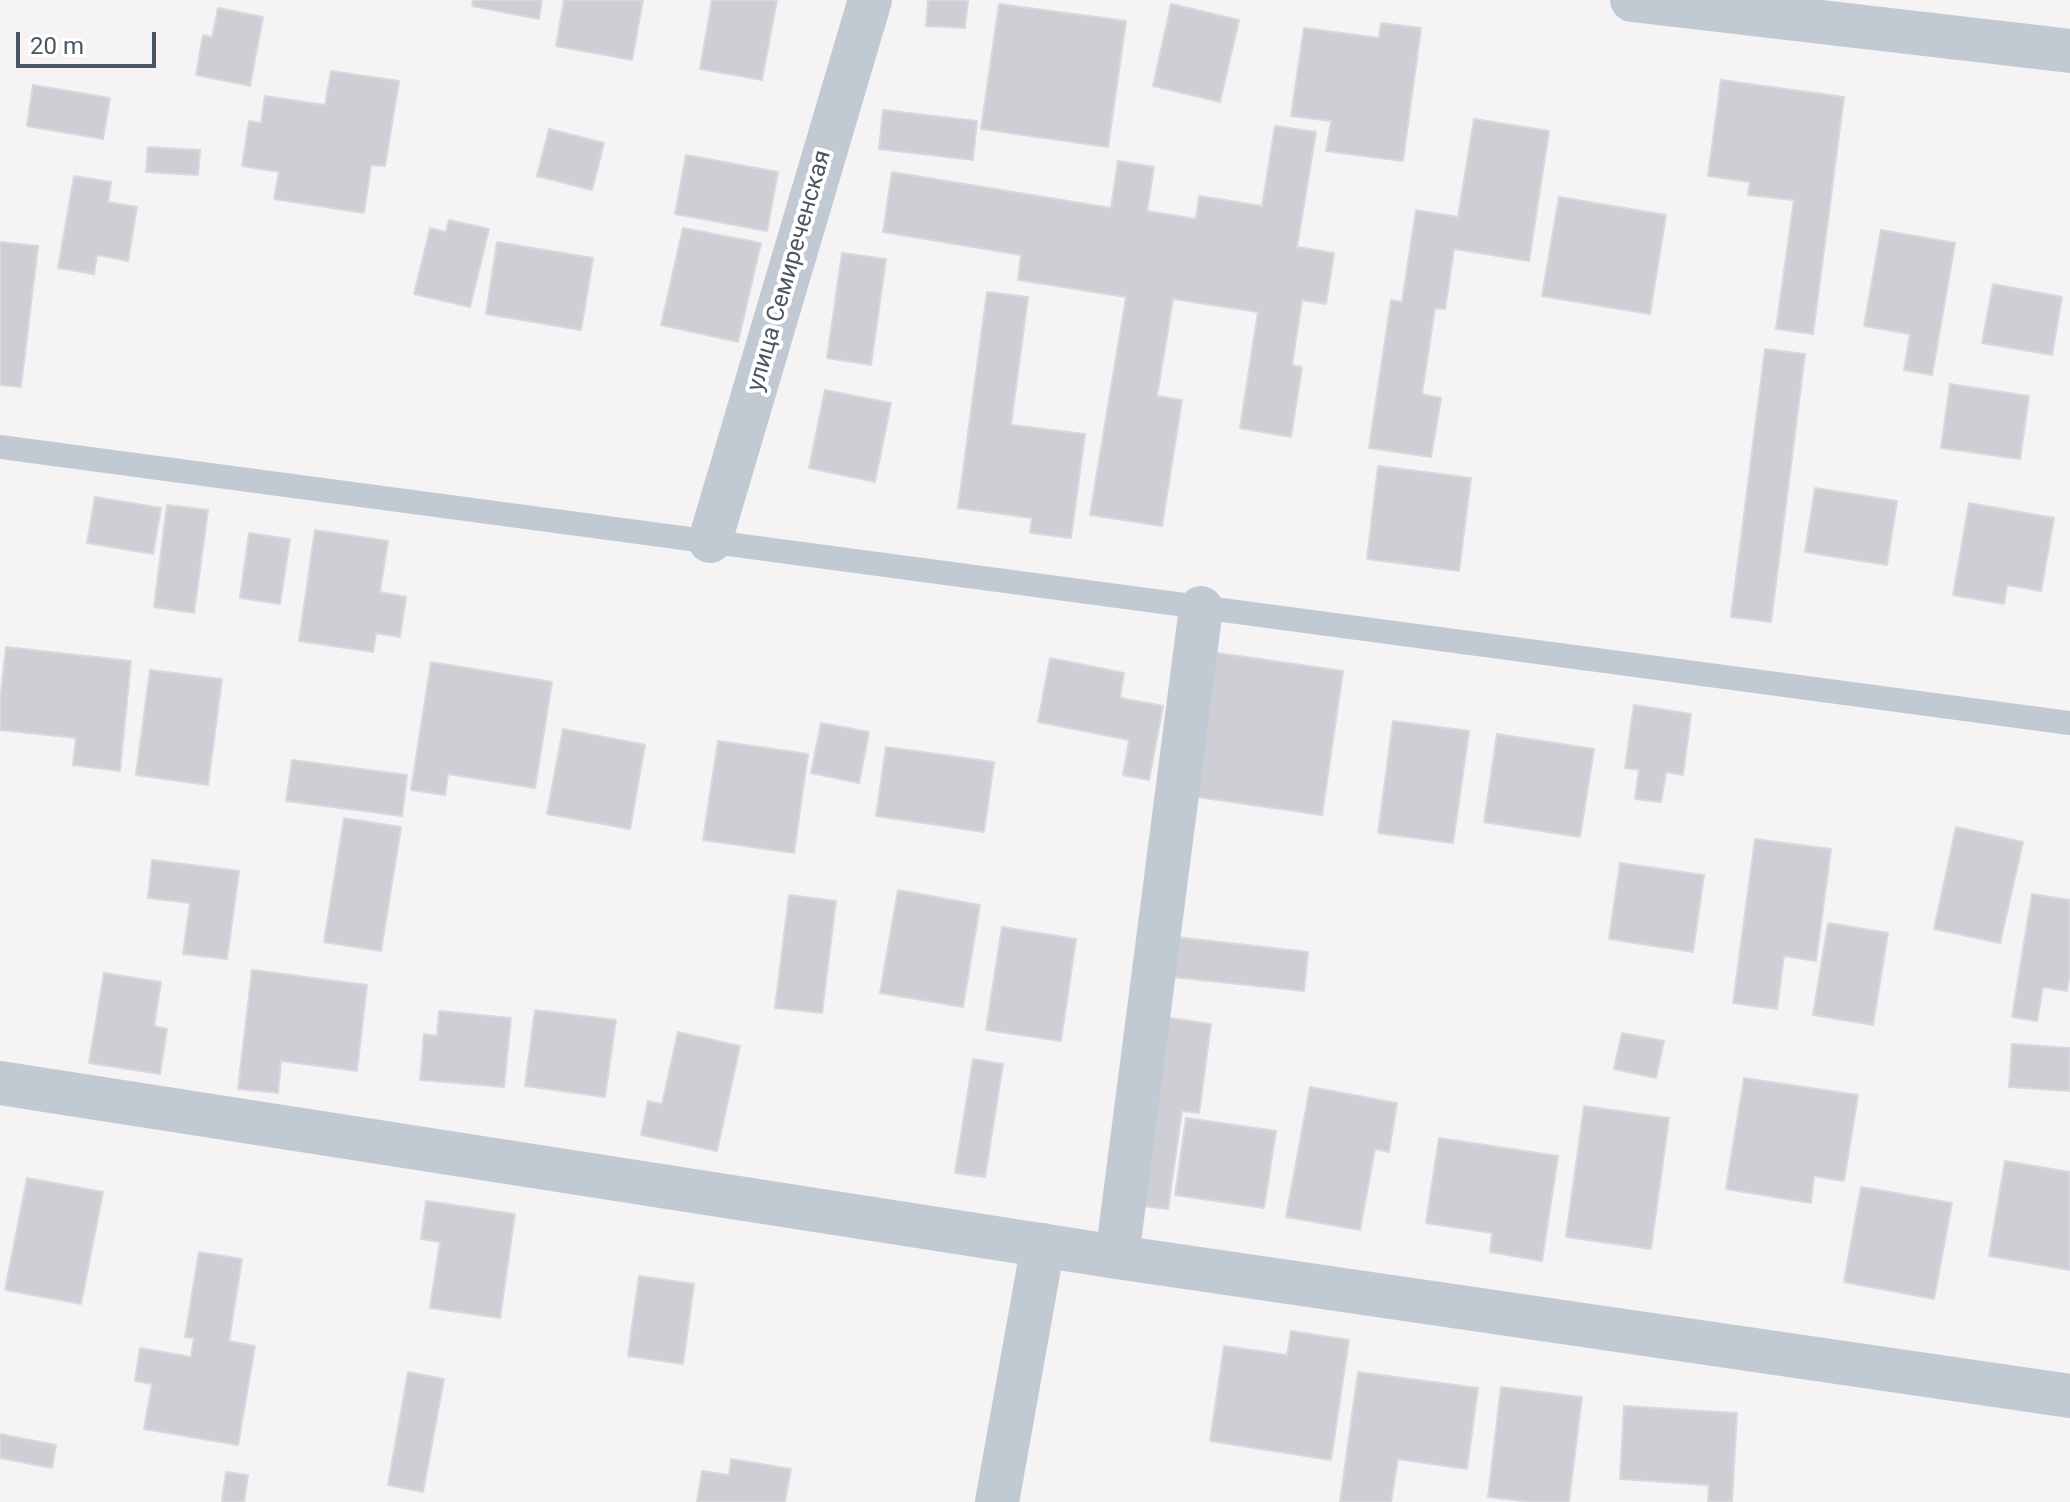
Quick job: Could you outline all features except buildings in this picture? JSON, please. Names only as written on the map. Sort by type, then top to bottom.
[{"type":"street","name":"улица Семиреченская","points":[[710,541],[870,0]]},
{"type":"street","points":[[1632,0],[2070,51]]},
{"type":"street","points":[[1117,1257],[1201,608]]},
{"type":"street","points":[[0,1083],[1117,1257],[2070,1396]]},
{"type":"street","points":[[997,1502],[1043,1245]]},
{"type":"lane","points":[[0,447],[2070,723]]}]
